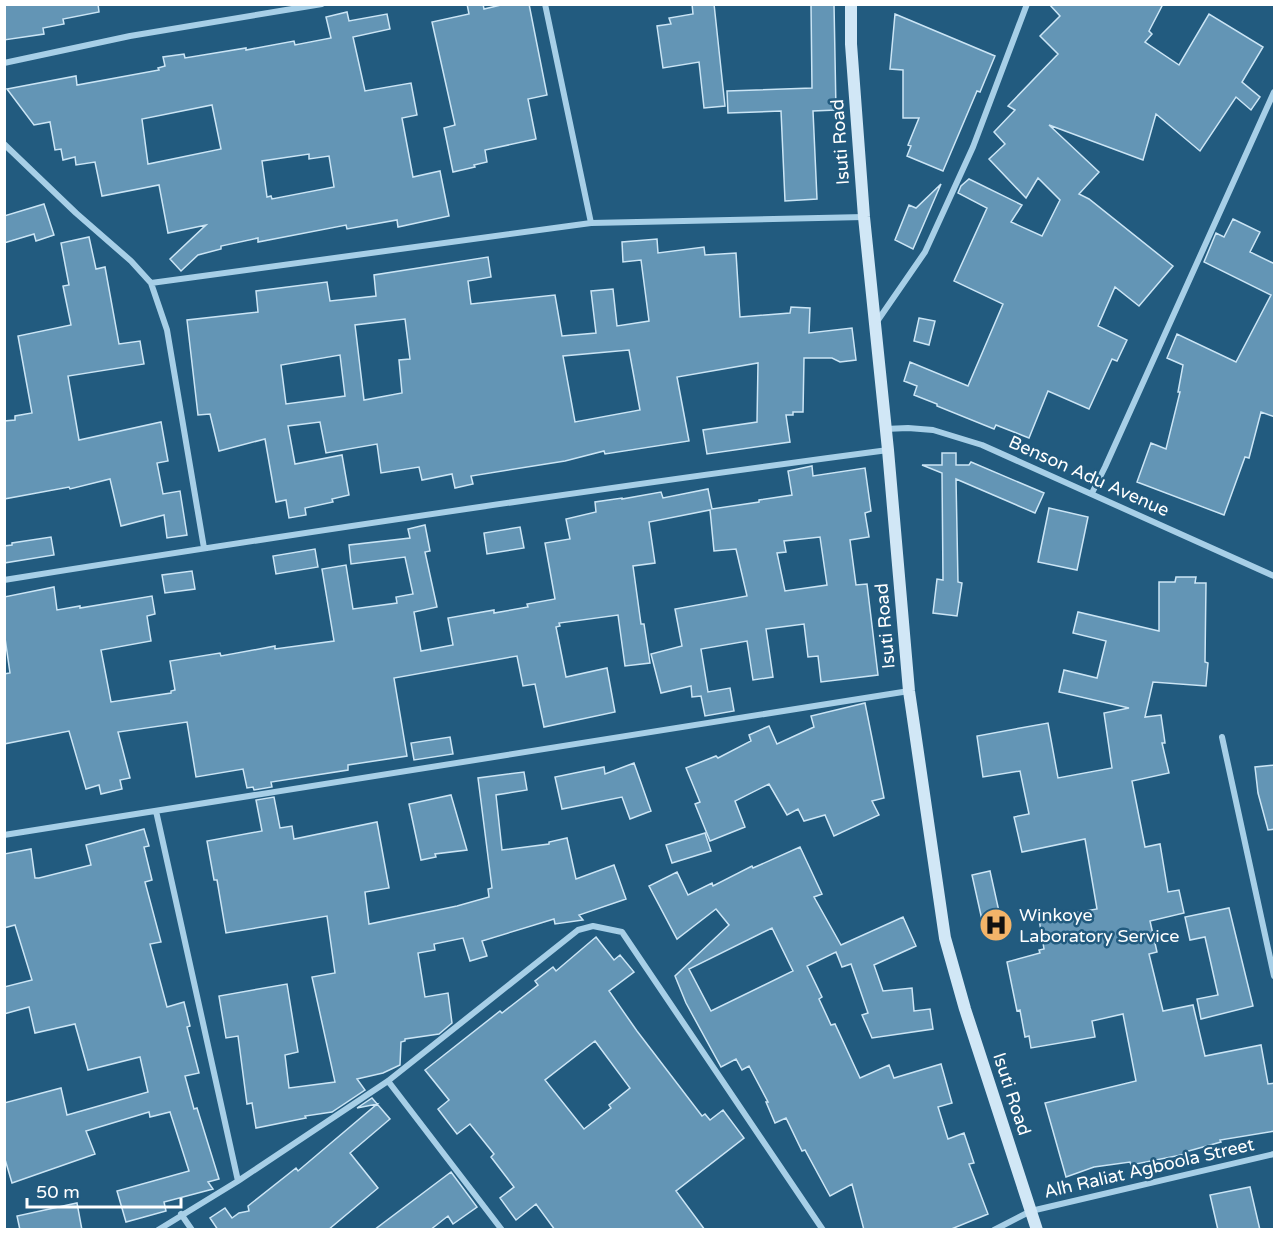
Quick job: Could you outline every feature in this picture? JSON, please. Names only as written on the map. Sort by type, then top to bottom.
[{"type":"street","points":[[4,63],[130,36],[322,4]]},
{"type":"street","points":[[545,4],[591,223]]},
{"type":"street","name":"Isuti Road","points":[[851,4],[851,44],[864,217],[888,450],[909,691],[945,938],[957,983],[1037,1230]]},
{"type":"street","points":[[876,324],[925,252],[973,147],[1027,4]]},
{"type":"street","points":[[1092,493],[1106,467],[1275,92]]},
{"type":"street","points":[[4,144],[76,213],[131,261],[151,283],[167,330],[204,548]]},
{"type":"street","points":[[151,283],[591,223],[864,217]]},
{"type":"street","name":"Benson Adu Avenue","points":[[885,429],[933,430],[982,446],[1275,576]]},
{"type":"street","points":[[4,580],[717,472],[888,450]]},
{"type":"street","points":[[4,835],[909,691]]},
{"type":"street","points":[[1222,737],[1275,976]]},
{"type":"street","points":[[156,811],[238,1181]]},
{"type":"street","points":[[158,1230],[238,1181],[388,1081],[578,930],[593,926],[622,932],[823,1230]]},
{"type":"street","points":[[388,1081],[502,1230]]},
{"type":"street","name":"Alh Raliat Agboola Street","points":[[994,1230],[1031,1211],[1275,1154]]},
{"type":"street","points":[[181,1214],[192,1230]]},
{"type":"building","points":[[4,4],[98,4],[99,12],[63,19],[64,24],[43,28],[44,34],[4,40]]},
{"type":"building","points":[[467,4],[483,4],[484,9],[505,4],[529,4],[547,95],[528,99],[536,139],[485,150],[487,162],[453,172],[444,128],[455,125],[432,22],[469,14]]},
{"type":"building","points":[[692,4],[714,4],[725,106],[704,108],[699,62],[663,68],[657,26],[671,24],[669,18],[693,14]]},
{"type":"building","points":[[811,4],[834,4],[836,110],[813,111],[817,199],[785,201],[781,111],[728,113],[727,91],[812,88]]},
{"type":"building","points":[[1049,4],[1163,4],[1149,31],[1152,34],[1145,42],[1179,65],[1209,14],[1263,47],[1242,82],[1260,97],[1251,110],[1236,97],[1200,151],[1156,114],[1143,160],[1049,125],[1099,172],[1079,194],[1089,199],[1173,266],[1139,306],[1115,287],[1098,326],[1127,340],[1117,361],[1112,359],[1089,409],[1048,391],[1029,438],[996,425],[994,429],[937,406],[937,404],[914,395],[917,386],[904,381],[910,362],[968,386],[1003,304],[954,281],[987,208],[958,193],[961,186],[969,179],[1022,205],[1011,222],[1042,236],[1060,200],[1038,178],[1026,198],[989,159],[1005,144],[994,132],[1015,110],[1008,106],[1058,54],[1040,36],[1060,16]]},
{"type":"building","points":[[347,12],[349,21],[387,14],[390,29],[353,37],[365,91],[411,83],[417,115],[402,118],[413,177],[440,171],[449,216],[398,227],[397,220],[347,229],[346,225],[258,242],[258,238],[221,246],[221,249],[198,255],[181,271],[170,259],[206,225],[168,233],[159,185],[102,196],[95,162],[76,165],[75,157],[63,160],[61,149],[55,150],[50,122],[34,125],[7,89],[76,76],[77,85],[159,70],[158,68],[165,66],[163,57],[184,54],[185,58],[294,41],[295,45],[331,38],[326,17]],"holes":[[[212,105],[221,149],[148,164],[142,119]],[[309,154],[309,159],[329,156],[334,187],[272,199],[271,196],[267,197],[262,161]]]},
{"type":"building","points":[[895,14],[995,56],[980,92],[977,91],[943,171],[907,156],[911,146],[908,145],[919,118],[903,118],[903,70],[890,69]]},
{"type":"building","points":[[941,184],[913,249],[895,240],[909,205],[916,208]]},
{"type":"building","points":[[44,204],[54,235],[36,241],[34,234],[4,243],[4,216]]},
{"type":"building","points":[[1233,219],[1260,232],[1250,252],[1275,264],[1275,417],[1261,412],[1249,458],[1245,457],[1224,515],[1137,482],[1151,443],[1166,449],[1180,392],[1178,392],[1183,365],[1167,358],[1177,334],[1236,362],[1271,295],[1204,262],[1216,233],[1224,237]]},
{"type":"building","points":[[89,237],[96,269],[105,267],[119,344],[140,341],[144,364],[68,376],[79,440],[161,422],[168,461],[157,463],[163,494],[180,491],[187,535],[167,538],[164,515],[121,526],[110,479],[70,489],[69,487],[4,499],[4,421],[15,420],[15,416],[32,413],[18,336],[71,325],[63,286],[69,285],[61,243]]},
{"type":"building","points":[[657,239],[658,253],[704,247],[705,255],[736,253],[740,317],[790,313],[791,307],[810,308],[809,333],[852,328],[856,360],[840,362],[832,358],[804,358],[803,412],[786,415],[790,442],[707,454],[703,430],[757,422],[758,363],[677,377],[689,441],[605,454],[604,451],[565,461],[471,476],[473,484],[455,488],[452,474],[422,480],[419,467],[381,473],[377,444],[326,453],[320,422],[288,426],[295,464],[342,455],[349,495],[332,499],[333,502],[305,508],[306,515],[289,518],[286,500],[276,502],[265,439],[219,451],[210,414],[198,415],[187,320],[258,312],[256,291],[327,282],[330,301],[376,296],[374,275],[488,257],[491,277],[468,281],[471,304],[555,295],[562,336],[596,333],[591,291],[613,289],[617,326],[649,321],[641,260],[623,262],[622,242]],"holes":[[[405,319],[410,359],[399,360],[402,393],[364,400],[355,325]],[[629,350],[640,410],[575,422],[563,356]],[[340,355],[345,396],[286,404],[281,365]]]},
{"type":"building","points":[[919,318],[935,321],[929,345],[914,341]]},
{"type":"building","points":[[942,453],[956,453],[956,465],[969,465],[971,462],[1044,493],[1035,513],[956,479],[958,582],[962,583],[957,616],[933,613],[937,579],[943,580],[942,473],[922,465],[942,465]]},
{"type":"building","points":[[812,466],[813,476],[865,468],[871,511],[865,513],[869,537],[850,540],[856,585],[867,584],[878,675],[821,682],[818,656],[808,657],[804,624],[766,629],[773,677],[753,680],[747,641],[701,649],[708,692],[730,688],[734,711],[705,716],[701,696],[692,697],[691,686],[661,693],[651,654],[682,646],[675,609],[747,596],[736,549],[714,551],[710,510],[649,522],[655,563],[633,566],[641,624],[644,624],[650,663],[625,666],[618,615],[559,623],[560,626],[556,627],[566,677],[607,668],[615,712],[544,727],[535,684],[523,686],[517,656],[394,678],[407,756],[348,765],[348,770],[271,782],[272,787],[254,790],[253,787],[247,788],[243,769],[196,777],[187,722],[118,732],[130,778],[120,780],[122,789],[101,794],[99,785],[86,789],[69,731],[4,744],[4,674],[10,673],[4,631],[4,597],[54,587],[57,610],[152,596],[155,614],[147,616],[151,641],[101,650],[111,702],[171,693],[175,690],[170,661],[220,653],[221,656],[275,646],[275,649],[334,641],[322,569],[346,565],[353,609],[397,603],[396,597],[413,594],[405,557],[351,564],[349,545],[410,538],[408,529],[425,525],[430,551],[425,552],[437,607],[414,612],[421,651],[453,645],[448,618],[528,607],[527,604],[555,599],[545,543],[570,539],[566,519],[596,512],[595,502],[661,492],[663,498],[708,489],[712,509],[759,502],[759,500],[792,495],[788,471]],"holes":[[[820,537],[827,585],[785,591],[777,553],[786,552],[784,541]]]},
{"type":"building","points":[[1049,508],[1088,517],[1077,570],[1038,562]]},
{"type":"building","points":[[520,527],[524,548],[487,554],[484,533]]},
{"type":"building","points":[[51,537],[54,555],[4,563],[4,546]]},
{"type":"building","points":[[315,549],[318,567],[276,574],[273,556]]},
{"type":"building","points":[[192,571],[195,589],[165,593],[162,575]]},
{"type":"building","points":[[1176,577],[1196,577],[1195,583],[1206,583],[1205,662],[1208,663],[1206,686],[1153,682],[1145,717],[1161,715],[1165,743],[1162,743],[1169,773],[1132,781],[1145,847],[1160,844],[1168,892],[1179,890],[1184,913],[1150,921],[1157,952],[1149,954],[1163,1011],[1193,1005],[1205,1056],[1261,1045],[1268,1084],[1275,1083],[1275,1131],[1220,1140],[1221,1142],[1185,1152],[1186,1154],[1131,1165],[1130,1162],[1094,1167],[1066,1177],[1045,1103],[1136,1081],[1123,1014],[1092,1021],[1095,1037],[1031,1048],[1029,1036],[1025,1037],[1007,962],[1040,953],[1039,950],[1044,949],[1039,919],[1097,909],[1085,839],[1022,852],[1014,817],[1029,814],[1020,771],[983,777],[977,736],[1048,723],[1058,778],[1112,768],[1104,713],[1129,708],[1059,692],[1064,670],[1097,678],[1106,641],[1073,633],[1078,612],[1159,631],[1159,582],[1175,582]]},
{"type":"building","points":[[865,703],[884,798],[872,801],[879,815],[834,836],[825,815],[804,821],[798,809],[787,815],[769,784],[735,801],[745,827],[710,841],[695,804],[700,802],[686,768],[716,756],[718,758],[751,741],[749,735],[769,726],[777,744],[814,727],[811,716]]},
{"type":"building","points":[[450,737],[453,754],[414,760],[411,743]]},
{"type":"building","points":[[634,763],[651,811],[630,819],[622,797],[562,809],[555,777],[604,767],[605,774]]},
{"type":"building","points":[[1275,765],[1275,829],[1268,830],[1258,793],[1255,767]]},
{"type":"building","points":[[524,772],[527,790],[496,795],[502,850],[549,844],[549,842],[567,838],[576,879],[614,865],[626,899],[579,915],[583,920],[555,924],[554,919],[482,941],[487,956],[470,961],[463,938],[434,944],[435,950],[418,953],[425,997],[448,993],[452,1023],[439,1034],[405,1039],[401,1042],[400,1065],[383,1073],[357,1079],[365,1090],[332,1112],[256,1128],[252,1103],[247,1104],[238,1036],[226,1038],[219,996],[287,984],[298,1052],[285,1055],[289,1088],[335,1082],[312,977],[335,973],[327,916],[226,933],[217,880],[214,880],[207,841],[262,831],[256,800],[274,797],[280,828],[292,826],[294,839],[377,822],[389,888],[365,892],[369,924],[457,906],[489,897],[488,889],[492,888],[478,778]]},
{"type":"building","points":[[451,795],[467,850],[435,854],[436,857],[421,860],[409,804]]},
{"type":"building","points":[[144,829],[149,846],[144,847],[152,880],[145,882],[161,942],[150,944],[167,1007],[184,1002],[190,1026],[187,1027],[199,1073],[185,1076],[219,1179],[208,1182],[213,1189],[164,1202],[166,1211],[126,1222],[117,1191],[189,1171],[170,1112],[150,1117],[149,1112],[86,1131],[95,1154],[12,1183],[4,1156],[4,1103],[61,1088],[67,1115],[148,1092],[140,1057],[88,1070],[75,1024],[35,1033],[29,1007],[4,1014],[4,987],[32,980],[15,925],[4,928],[4,854],[31,849],[35,878],[39,878],[91,865],[86,845]]},
{"type":"building","points":[[705,833],[711,851],[672,863],[666,845]]},
{"type":"building","points":[[800,847],[822,894],[814,897],[841,945],[903,917],[916,946],[874,965],[883,991],[912,988],[914,1011],[930,1009],[933,1029],[872,1038],[862,1015],[868,1013],[851,964],[842,967],[836,952],[807,966],[822,997],[819,999],[831,1025],[835,1024],[860,1078],[889,1065],[894,1078],[941,1064],[952,1103],[938,1107],[948,1139],[964,1133],[974,1163],[969,1164],[988,1214],[949,1230],[864,1230],[852,1184],[830,1196],[805,1150],[802,1151],[786,1118],[775,1123],[766,1102],[768,1102],[749,1066],[742,1070],[736,1059],[721,1067],[686,1003],[675,976],[729,925],[716,909],[677,939],[649,886],[677,872],[688,895],[712,883],[713,886],[752,866],[753,868]],"holes":[[[772,928],[793,971],[711,1011],[689,969]]]},
{"type":"building","points":[[990,871],[1000,916],[982,920],[972,875]]},
{"type":"building","points":[[1229,908],[1253,1006],[1201,1019],[1197,999],[1218,995],[1205,937],[1190,940],[1185,917]]},
{"type":"building","points":[[596,937],[614,960],[620,955],[634,972],[609,991],[702,1116],[705,1114],[710,1120],[723,1110],[744,1138],[676,1191],[705,1230],[555,1230],[536,1204],[516,1220],[500,1198],[514,1187],[491,1157],[494,1154],[470,1124],[457,1134],[438,1109],[449,1100],[425,1070],[500,1011],[502,1013],[538,985],[535,981],[553,967],[556,971]],"holes":[[[595,1041],[630,1088],[609,1105],[611,1108],[584,1129],[545,1080]]]},
{"type":"building","points":[[372,1098],[390,1119],[350,1153],[378,1188],[328,1230],[218,1230],[210,1218],[225,1208],[232,1218],[239,1213],[249,1211],[248,1206],[296,1168],[298,1171],[377,1104],[357,1108]]},
{"type":"building","points":[[451,1172],[477,1207],[453,1224],[448,1216],[430,1230],[374,1230]]},
{"type":"building","points":[[1250,1187],[1260,1230],[1218,1230],[1210,1195]]},
{"type":"building","points":[[77,1203],[82,1230],[20,1230],[17,1216]]},
{"type":"place","name":"Winkoye Laboratory Service","points":[[996,925]]}]
